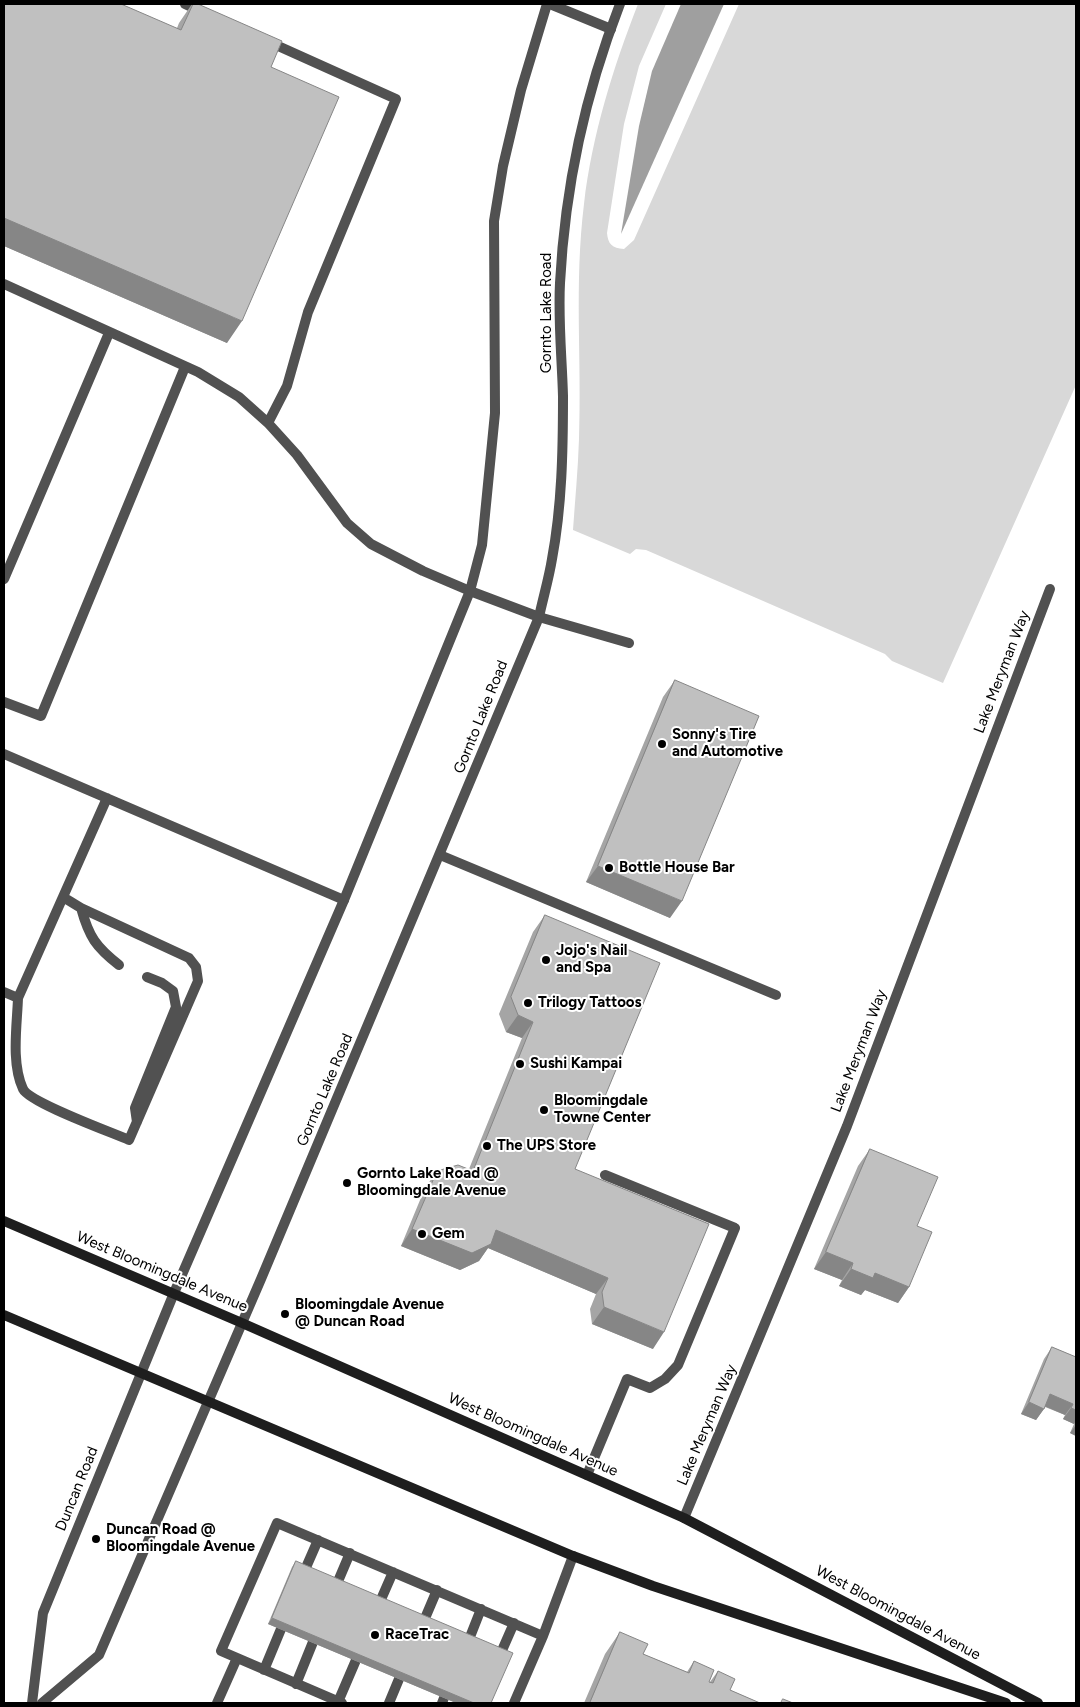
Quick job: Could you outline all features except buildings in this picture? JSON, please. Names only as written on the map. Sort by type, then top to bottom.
[{"type":"main road","name":"West Bloomingdale Avenue","points":[[4,1221],[174,1293],[684,1518],[1038,1703]]},
{"type":"main road","points":[[4,1315],[572,1556],[653,1586],[1006,1703]]},
{"type":"street","points":[[185,4],[211,16]]},
{"type":"street","points":[[174,1293],[344,900],[470,591],[482,545],[495,413],[494,221],[503,166],[521,90],[549,4],[611,29]]},
{"type":"street","name":"Gornto Lake Road","points":[[207,1402],[440,855],[538,618],[552,558],[559,495],[563,396],[560,286],[567,202],[580,127],[620,4]]},
{"type":"street","points":[[255,36],[396,99],[308,312],[286,386],[268,423]]},
{"type":"street","points":[[4,284],[185,366],[239,398],[268,423],[297,455],[347,523],[371,544],[409,564],[538,618],[629,643]]},
{"type":"street","points":[[4,579],[109,333]]},
{"type":"street","points":[[4,702],[41,716],[185,366]]},
{"type":"street","name":"Lake Meryman Way","points":[[684,1518],[846,1126],[1050,589]]},
{"type":"street","points":[[4,754],[344,900]]},
{"type":"street","points":[[63,897],[81,908],[169,947],[189,958],[196,967],[198,981],[129,1140],[37,1101],[24,1090],[17,1059],[18,998],[107,798]]},
{"type":"street","points":[[440,855],[776,996]]},
{"type":"street","points":[[81,908],[86,927],[100,950],[120,965]]},
{"type":"street","points":[[137,1123],[135,1108],[176,1007],[173,991],[162,983],[147,977]]},
{"type":"street","points":[[4,992],[18,998]]},
{"type":"street","points":[[587,1475],[627,1379],[650,1388],[665,1379],[678,1365],[735,1228],[606,1175]]},
{"type":"street","name":"Duncan Road","points":[[32,1703],[43,1613],[174,1293]]},
{"type":"street","points":[[42,1703],[99,1655],[207,1402]]},
{"type":"street","points":[[356,1660],[340,1702],[221,1651],[277,1522],[543,1636]]},
{"type":"street","points":[[304,1572],[318,1540]]},
{"type":"street","points":[[336,1586],[350,1554]]},
{"type":"street","points":[[514,1703],[543,1636],[572,1556]]},
{"type":"street","points":[[379,1604],[393,1572]]},
{"type":"street","points":[[424,1623],[437,1590]]},
{"type":"street","points":[[468,1642],[481,1609]]},
{"type":"street","points":[[500,1655],[514,1623]]},
{"type":"street","points":[[264,1670],[281,1629]]},
{"type":"street","points":[[296,1684],[313,1642]]},
{"type":"street","points":[[217,1703],[237,1658]]},
{"type":"street","points":[[389,1703],[399,1679]]},
{"type":"shaded area","points":[[638,4],[666,4],[639,66],[624,124],[607,233],[611,245],[624,249],[634,240],[739,4],[1076,4],[1076,385],[943,683],[892,661],[885,654],[646,550],[636,549],[630,554],[573,530],[580,410],[579,264],[584,204],[598,127],[620,53]]},
{"type":"shaded area","points":[[681,4],[724,4],[621,234],[639,126],[652,71]]},
{"type":"place","name":"Sonny's Tire and Automotive","points":[[662,744]]},
{"type":"place","name":"Bottle House Bar","points":[[609,868]]},
{"type":"place","name":"Jojo's Nail and Spa","points":[[546,960]]},
{"type":"place","name":"Trilogy Tattoos","points":[[528,1003]]},
{"type":"place","name":"Sushi Kampai","points":[[520,1064]]},
{"type":"place","name":"Bloomingdale Towne Center","points":[[544,1110]]},
{"type":"place","name":"The UPS Store","points":[[487,1146]]},
{"type":"place","name":"Gornto Lake Road @ Bloomingdale Avenue","points":[[347,1183]]},
{"type":"place","name":"Gem","points":[[422,1234]]},
{"type":"place","name":"Bloomingdale Avenue @ Duncan Road","points":[[285,1314]]},
{"type":"place","name":"Duncan Road @ Bloomingdale Avenue","points":[[96,1539]]},
{"type":"place","name":"RaceTrac","points":[[375,1635]]}]
